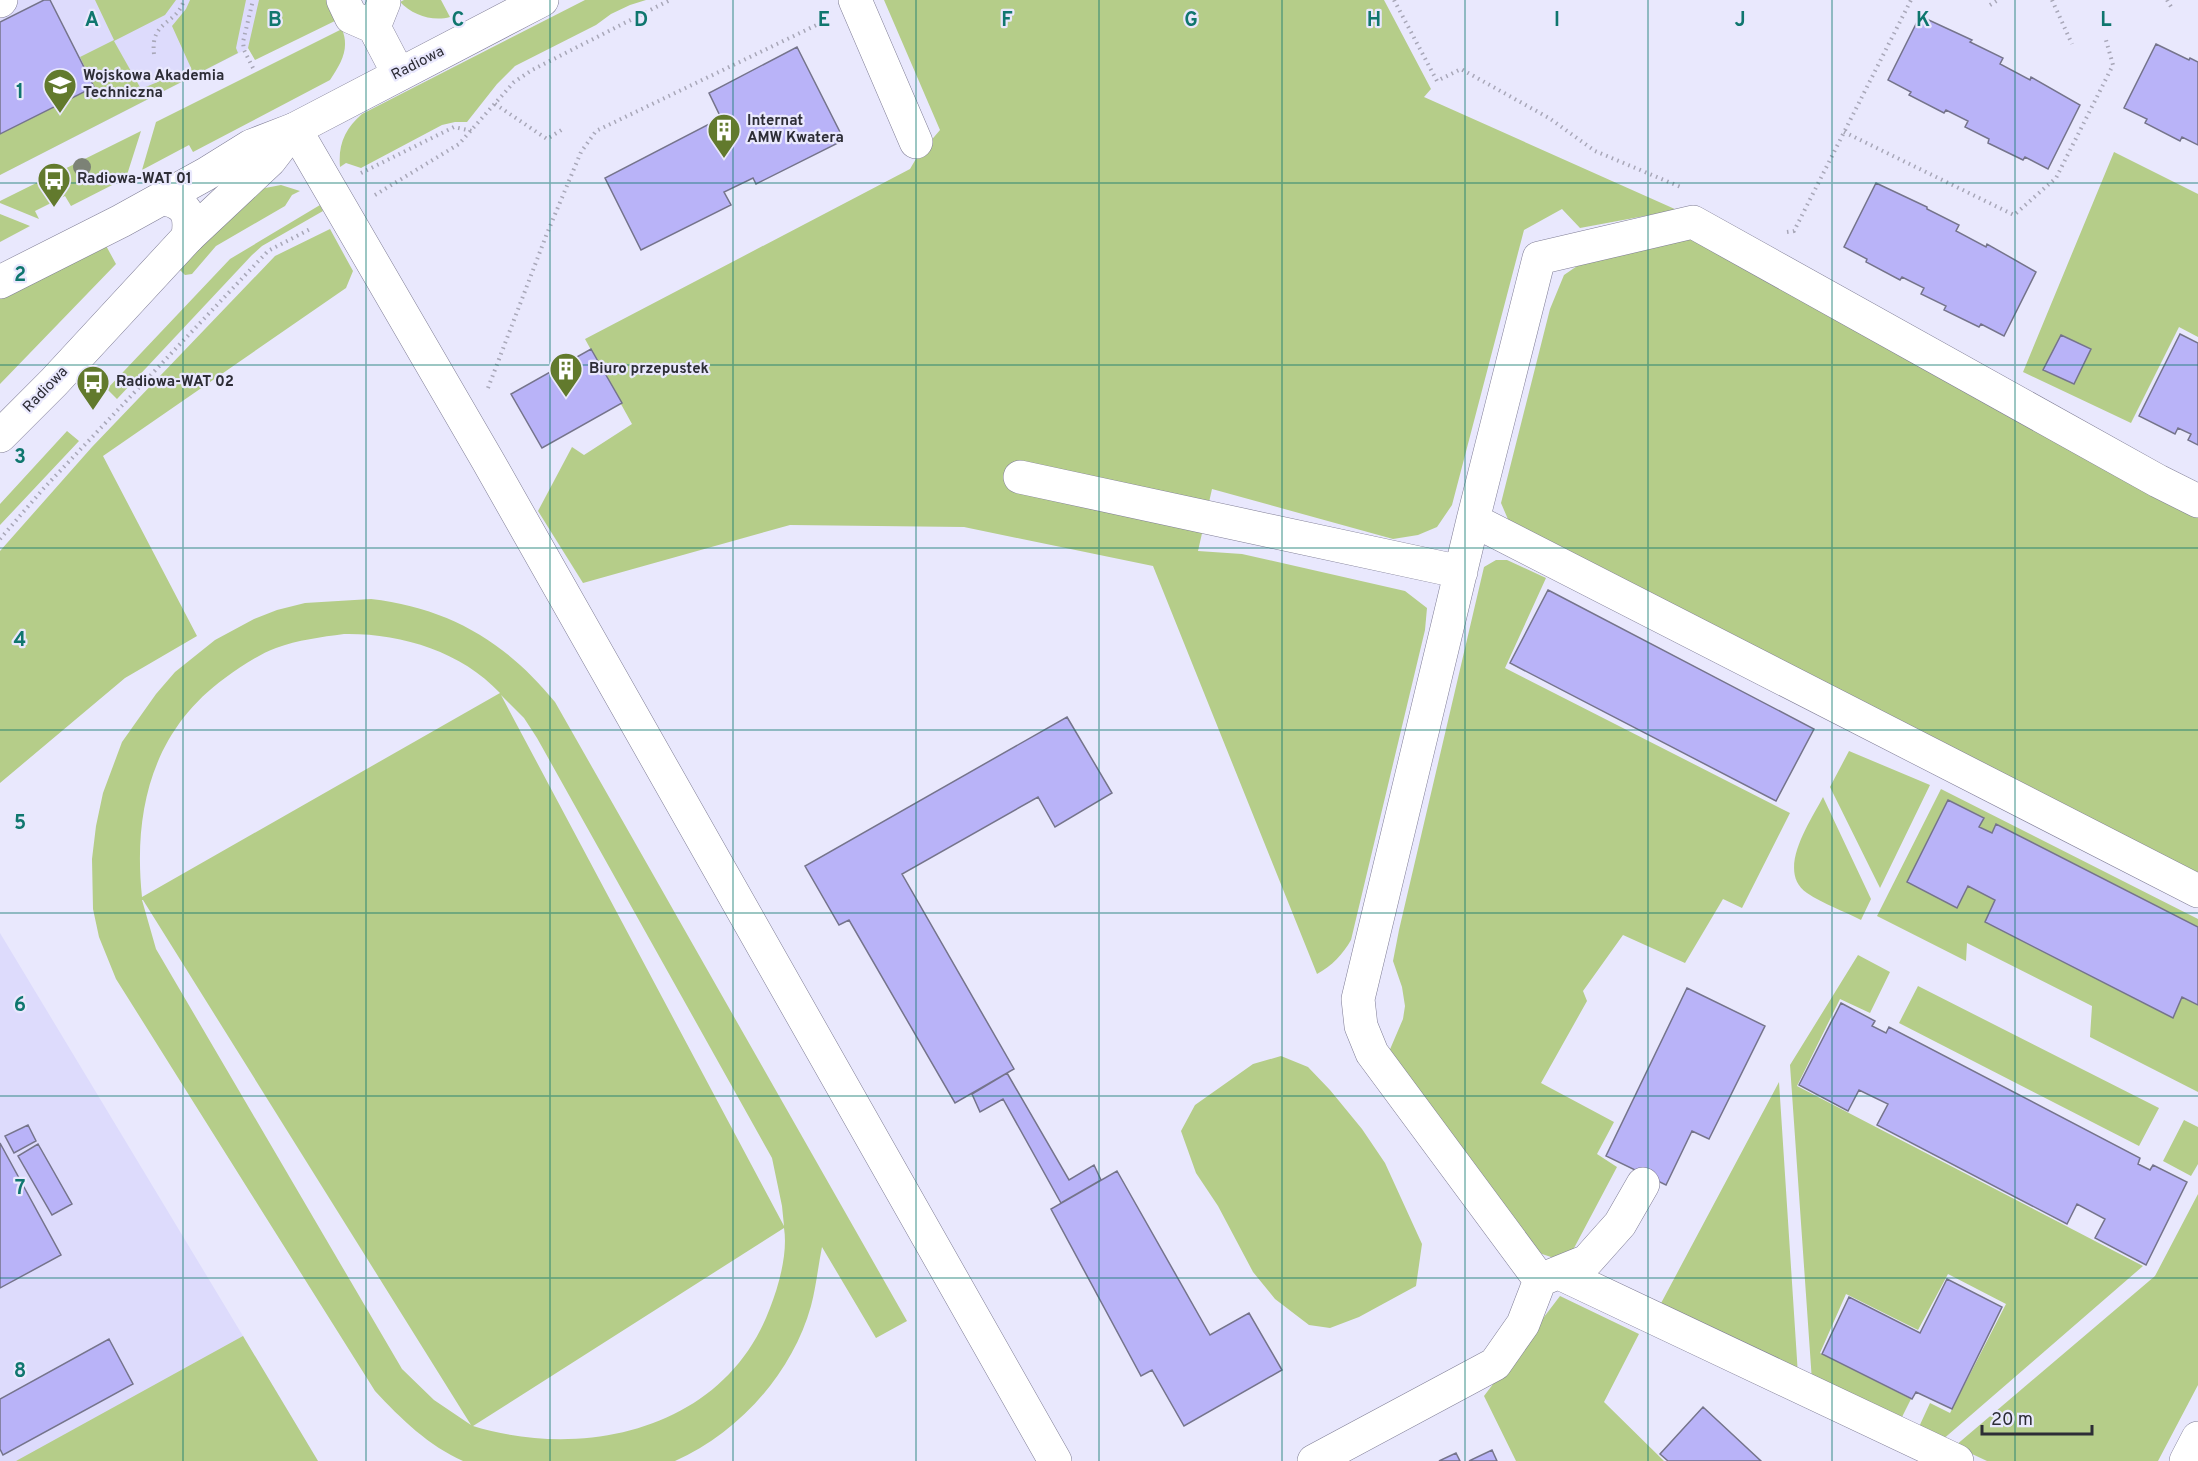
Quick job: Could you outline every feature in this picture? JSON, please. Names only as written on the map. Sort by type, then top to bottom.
[{"type":"main road","points":[[343,0],[351,17],[378,14],[398,73]]},
{"type":"main road","name":"Radiowa","points":[[0,282],[41,263],[163,198],[251,146],[294,129],[542,0]]},
{"type":"main road","points":[[856,3],[916,142]]},
{"type":"main road","points":[[294,129],[488,461],[1055,1461]]},
{"type":"main road","name":"Radiowa","points":[[0,436],[54,382],[188,237],[270,160],[294,129]]},
{"type":"main road","points":[[163,198],[177,202],[187,211],[190,222],[188,237]]},
{"type":"main road","points":[[1958,1461],[1549,1276],[1372,1053],[1361,1026],[1358,999],[1473,520],[1539,258],[1693,222],[2198,501]]},
{"type":"main road","points":[[1020,477],[1461,572]]},
{"type":"main road","points":[[1473,520],[2198,891]]},
{"type":"main road","points":[[1314,1461],[1495,1364],[1522,1324],[1549,1276],[1587,1261],[1620,1224],[1643,1184]]},
{"type":"path","points":[[154,54],[153,41],[157,31],[182,7],[184,0]]},
{"type":"path","points":[[253,0],[243,42],[244,50],[253,68]]},
{"type":"path","points":[[0,539],[52,480],[268,251],[342,213],[459,144],[514,82],[532,70],[670,0]]},
{"type":"path","points":[[1394,0],[1437,81],[1461,69],[1549,118],[1595,150],[1691,191]]},
{"type":"path","points":[[1777,228],[1788,232],[1794,231],[1911,0]]},
{"type":"path","points":[[1990,5],[1998,0]]},
{"type":"path","points":[[2052,0],[2072,44]]},
{"type":"path","points":[[2168,0],[2173,10]]},
{"type":"path","points":[[485,394],[559,204],[581,152],[596,131],[856,3]]},
{"type":"path","points":[[1844,132],[2014,215],[2056,178],[2113,65],[2106,40]]},
{"type":"path","points":[[495,104],[547,139],[563,129]]},
{"type":"path","points":[[354,174],[361,173],[454,127],[472,131]]},
{"type":"shaded area","name":"Wojskowa Akademia Techniczna","points":[[0,0],[320,0],[325,9],[0,175]]},
{"type":"shaded area","points":[[0,933],[243,1336],[318,1461],[0,1461]]},
{"type":"green space","points":[[95,0],[176,0],[165,15],[114,41],[141,89],[191,68],[172,26],[186,9],[190,0],[246,0],[236,48],[238,53],[0,175],[0,134],[94,87],[80,57],[114,40]]},
{"type":"green space","points":[[259,0],[332,0],[341,18],[255,60],[248,48]]},
{"type":"green space","points":[[404,0],[441,0],[450,17],[437,19],[423,16],[405,7],[400,2]]},
{"type":"green space","points":[[585,0],[646,0],[611,14],[596,25],[515,66],[497,84],[467,122],[442,125],[361,168],[346,163],[340,167],[340,151],[344,138],[351,125],[362,114]]},
{"type":"green space","points":[[884,0],[1384,0],[1431,89],[1424,97],[1677,210],[1580,228],[1562,209],[1524,230],[1452,505],[1437,527],[1418,535],[1393,539],[1212,489],[1198,551],[1242,554],[1405,591],[1427,608],[1425,630],[1351,940],[1337,959],[1317,974],[1153,566],[964,527],[790,525],[583,583],[538,511],[572,447],[584,455],[632,424],[585,339],[910,169],[940,130]]},
{"type":"green space","points":[[342,29],[345,49],[341,62],[330,80],[193,152],[189,145],[142,170],[156,122]]},
{"type":"green space","points":[[141,131],[126,178],[71,206],[65,196],[35,211],[39,219],[0,203],[0,201]]},
{"type":"green space","points":[[2114,152],[2198,194],[2198,337],[2179,327],[2131,423],[2023,372]]},
{"type":"green space","points":[[281,185],[300,191],[292,195],[285,206],[216,246],[192,274],[185,275],[178,268],[260,189]]},
{"type":"green space","points":[[320,205],[323,211],[262,246],[252,255],[117,399],[107,389],[230,259]]},
{"type":"green space","points":[[0,214],[30,226],[0,242]]},
{"type":"green space","points":[[330,229],[353,271],[346,288],[103,456],[197,636],[125,678],[0,783],[0,551],[92,447],[275,256]]},
{"type":"green space","points":[[1678,231],[2198,512],[2198,883],[1510,524],[1501,503],[1550,309],[1564,275],[1583,262]]},
{"type":"green space","points":[[104,242],[116,264],[0,384],[0,297]]},
{"type":"green space","points":[[67,431],[79,441],[0,525],[0,504]]},
{"type":"green space","points":[[1496,560],[1507,560],[1546,578],[1505,668],[1790,813],[1742,908],[1723,899],[1685,963],[1623,935],[1583,991],[1587,1001],[1541,1083],[1614,1122],[1597,1154],[1617,1167],[1573,1250],[1557,1259],[1542,1254],[1522,1235],[1388,1054],[1403,1019],[1405,1006],[1402,987],[1393,961],[1399,930],[1484,567]]},
{"type":"green space","points":[[371,599],[426,610],[474,631],[496,645],[517,662],[555,702],[907,1321],[876,1338],[822,1247],[811,1306],[791,1355],[776,1378],[741,1418],[720,1435],[675,1461],[463,1461],[439,1448],[416,1431],[375,1391],[116,979],[99,937],[93,909],[92,859],[96,826],[103,793],[122,742],[156,694],[175,672],[215,640],[254,619],[305,603]],"holes":[[[344,634],[408,641],[428,647],[467,666],[500,693],[142,897],[140,865],[145,804],[164,748],[180,722],[200,699],[243,665],[276,648],[310,639]],[[501,695],[524,718],[537,738],[772,1158],[784,1226]],[[142,900],[471,1425],[434,1400],[402,1369],[156,949]],[[784,1228],[784,1258],[777,1289],[749,1349],[721,1382],[687,1407],[648,1425],[605,1436],[561,1439],[517,1436],[473,1426]]]},
{"type":"green space","points":[[1849,751],[1930,785],[1880,888],[1830,787]]},
{"type":"green space","points":[[1941,789],[2198,919],[2198,1092],[2090,1037],[2092,1006],[1967,943],[1966,961],[1877,916]]},
{"type":"green space","points":[[1823,797],[1871,899],[1861,920],[1807,893],[1798,884],[1794,872],[1795,859],[1804,832]]},
{"type":"green space","points":[[1858,955],[1890,972],[1870,1013],[1840,999],[1797,1086],[2143,1266],[1941,1441],[1918,1429],[1930,1403],[1950,1413],[2006,1304],[1948,1274],[1918,1330],[1846,1294],[1820,1353],[1911,1399],[1900,1421],[1812,1381],[1790,1065]]},
{"type":"green space","points":[[1918,986],[2159,1108],[2139,1146],[1899,1023]]},
{"type":"green space","points":[[1281,1056],[1308,1067],[1362,1129],[1385,1163],[1422,1244],[1416,1286],[1359,1317],[1330,1328],[1309,1325],[1275,1299],[1253,1272],[1218,1206],[1196,1173],[1181,1131],[1195,1105],[1253,1064]]},
{"type":"green space","points":[[1779,1082],[1798,1375],[1659,1307]]},
{"type":"green space","points":[[2184,1120],[2198,1127],[2198,1164],[2191,1176],[2163,1161]]},
{"type":"green space","points":[[2198,1194],[2198,1385],[2158,1461],[1987,1461],[1955,1446],[2155,1276]]},
{"type":"green space","points":[[1560,1296],[1639,1334],[1604,1402],[1664,1461],[1516,1461],[1484,1396]]},
{"type":"green space","points":[[243,1336],[318,1461],[16,1461]]},
{"type":"building","points":[[44,0],[50,0],[94,87],[0,134],[0,22]]},
{"type":"building","points":[[1920,16],[1972,40],[1970,42],[2003,58],[2000,64],[2030,80],[2031,77],[2080,105],[2048,169],[2025,157],[2023,160],[1988,143],[1989,139],[1965,127],[1968,121],[1946,110],[1944,113],[1909,95],[1911,92],[1888,80]]},
{"type":"building","points":[[2156,44],[2198,62],[2198,145],[2182,137],[2180,141],[2145,123],[2147,119],[2124,108]]},
{"type":"building","name":"Internat AMW Kwatera","points":[[797,47],[844,140],[756,184],[753,178],[724,192],[731,205],[641,250],[605,178],[721,118],[709,93]]},
{"type":"building","points":[[1876,183],[1927,207],[1959,225],[1956,231],[1986,247],[1987,244],[2036,272],[2004,336],[1981,324],[1979,327],[1944,310],[1946,306],[1921,294],[1924,288],[1902,277],[1900,280],[1844,247]]},
{"type":"building","points":[[2180,334],[2198,343],[2198,445],[2188,440],[2191,434],[2178,428],[2175,434],[2139,416]]},
{"type":"building","points":[[2061,335],[2091,349],[2074,384],[2043,370]]},
{"type":"building","name":"Biuro przepustek","points":[[591,349],[622,403],[542,448],[511,394]]},
{"type":"building","points":[[1548,590],[1814,729],[1776,801],[1510,663]]},
{"type":"building","points":[[1067,717],[1112,793],[1055,827],[1038,797],[902,874],[1014,1069],[955,1103],[849,920],[839,925],[805,866]]},
{"type":"building","points":[[1948,800],[1984,818],[1979,827],[1992,833],[1996,824],[2198,927],[2198,1005],[2182,997],[2173,1018],[1985,922],[1995,900],[1968,886],[1957,908],[1907,882]]},
{"type":"building","points":[[1687,988],[1765,1026],[1709,1139],[1692,1131],[1666,1185],[1606,1156]]},
{"type":"building","points":[[1841,1003],[1875,1021],[1872,1026],[1886,1033],[1889,1027],[2140,1158],[2138,1164],[2150,1170],[2153,1165],[2187,1182],[2146,1265],[2095,1238],[2105,1219],[2077,1204],[2067,1224],[1877,1125],[1888,1104],[1859,1090],[1848,1111],[1799,1085]]},
{"type":"building","points":[[1007,1073],[1069,1180],[1094,1165],[1101,1180],[1061,1203],[1003,1099],[980,1112],[972,1094]]},
{"type":"building","points":[[28,1125],[36,1141],[14,1153],[5,1136]]},
{"type":"building","points":[[0,1143],[61,1255],[0,1288]]},
{"type":"building","points":[[38,1144],[72,1204],[52,1215],[18,1156]]},
{"type":"building","points":[[1117,1171],[1210,1335],[1249,1313],[1282,1370],[1184,1426],[1152,1370],[1141,1376],[1051,1209]]},
{"type":"building","points":[[1947,1279],[2002,1307],[1952,1409],[1916,1392],[1912,1399],[1822,1354],[1849,1297],[1920,1333]]},
{"type":"building","points":[[109,1339],[133,1384],[3,1455],[0,1449],[0,1399]]},
{"type":"building","points":[[1703,1407],[1761,1461],[1668,1461],[1660,1454]]},
{"type":"building","points":[[1492,1450],[1497,1461],[1469,1461]]},
{"type":"building","points":[[1456,1453],[1460,1461],[1439,1461]]},
{"type":"place","name":"Wojskowa Akademia Techniczna","points":[[60,114]]},
{"type":"place","name":"Internat AMW Kwatera","points":[[724,159]]},
{"type":"place","name":"Radiowa-WAT 01","points":[[54,208]]},
{"type":"place","name":"Biuro przepustek","points":[[566,398]]},
{"type":"place","name":"Radiowa-WAT 02","points":[[93,411]]}]
